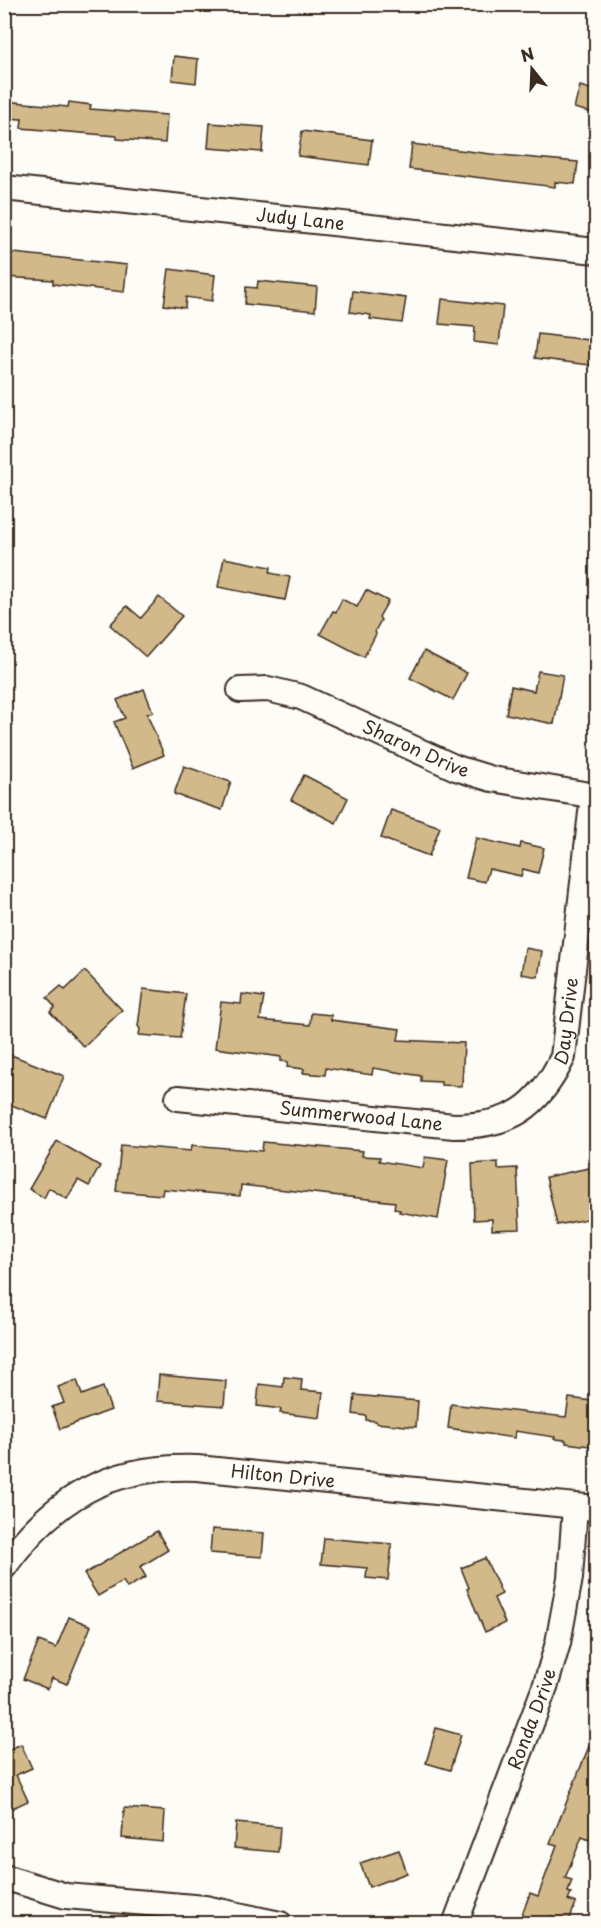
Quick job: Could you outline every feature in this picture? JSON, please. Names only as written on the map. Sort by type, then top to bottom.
[{"type":"street","name":"Judy Lane","points":[[4,188],[597,251]]},
{"type":"street","name":"Sharon Drive","points":[[240,690],[268,689],[301,697],[456,768],[492,779],[595,795]]},
{"type":"street","name":"Day Drive","points":[[538,1097],[551,1082],[562,1057],[595,795]]},
{"type":"street","name":"Summerwood Lane","points":[[178,1098],[454,1126],[480,1126],[502,1121],[522,1110],[538,1097]]},
{"type":"street","name":"Hilton Drive","points":[[4,1567],[46,1517],[79,1494],[111,1479],[168,1467],[197,1467],[586,1508]]},
{"type":"street","name":"Ronda Drive","points":[[455,1923],[546,1684],[558,1643],[586,1508]]},
{"type":"street","points":[[4,1877],[66,1896],[205,1908],[280,1923]]},
{"type":"building","points":[[174,56],[198,59],[196,83],[172,80]]},
{"type":"building","points":[[580,86],[597,91],[597,114],[574,108]]},
{"type":"building","points":[[4,101],[68,107],[69,102],[91,105],[90,109],[167,115],[165,143],[117,139],[117,136],[21,128],[22,119],[4,118]]},
{"type":"building","points":[[210,123],[264,127],[262,152],[208,148]]},
{"type":"building","points":[[302,131],[372,140],[369,165],[298,156]]},
{"type":"building","points":[[412,144],[578,162],[575,184],[555,182],[555,187],[409,169]]},
{"type":"building","points":[[4,252],[127,265],[124,292],[53,284],[53,280],[4,277]]},
{"type":"building","points":[[169,269],[215,275],[212,301],[186,297],[185,308],[164,305]]},
{"type":"building","points":[[258,281],[317,287],[315,311],[245,304],[246,287],[257,288]]},
{"type":"building","points":[[353,291],[406,298],[402,323],[370,319],[371,315],[350,312]]},
{"type":"building","points":[[442,299],[503,306],[499,345],[474,342],[475,327],[439,324]]},
{"type":"building","points":[[538,334],[597,341],[597,366],[535,358]]},
{"type":"building","points":[[224,558],[271,567],[270,573],[290,577],[285,600],[218,587]]},
{"type":"building","points":[[366,590],[388,601],[379,617],[381,620],[375,631],[376,634],[364,657],[320,634],[333,611],[336,612],[342,599],[357,607]]},
{"type":"building","points":[[159,597],[182,616],[146,657],[110,625],[127,606],[141,618]]},
{"type":"building","points":[[424,651],[467,673],[453,700],[410,678]]},
{"type":"building","points":[[538,671],[563,675],[554,724],[506,714],[511,686],[534,691]]},
{"type":"building","points":[[144,689],[153,712],[147,714],[164,755],[133,768],[114,722],[125,718],[117,700]]},
{"type":"building","points":[[184,766],[231,782],[222,810],[174,794]]},
{"type":"building","points":[[304,775],[348,798],[336,823],[291,800]]},
{"type":"building","points":[[391,810],[440,827],[429,856],[381,838]]},
{"type":"building","points":[[476,838],[520,848],[521,843],[544,848],[538,873],[523,869],[521,876],[489,869],[485,882],[466,878]]},
{"type":"building","points":[[525,948],[542,951],[538,977],[521,974]]},
{"type":"building","points":[[85,971],[122,1010],[84,1047],[50,1012],[55,1007],[47,998],[61,986],[65,990]]},
{"type":"building","points":[[143,989],[186,994],[180,1038],[139,1035]]},
{"type":"building","points":[[242,994],[264,997],[260,1020],[310,1025],[311,1013],[331,1015],[331,1020],[400,1029],[398,1040],[464,1043],[462,1086],[421,1081],[421,1076],[373,1068],[372,1075],[326,1068],[325,1075],[303,1073],[304,1069],[287,1067],[288,1062],[281,1061],[281,1057],[215,1048],[221,1002],[241,1004]]},
{"type":"building","points":[[4,1052],[64,1076],[47,1119],[4,1102]]},
{"type":"building","points":[[57,1141],[100,1166],[89,1186],[78,1180],[67,1199],[49,1188],[44,1198],[29,1189]]},
{"type":"building","points":[[263,1142],[363,1151],[362,1156],[380,1157],[379,1161],[423,1168],[425,1157],[448,1160],[438,1219],[399,1212],[400,1210],[394,1209],[395,1202],[241,1185],[240,1196],[163,1189],[162,1195],[116,1191],[121,1145],[191,1151],[192,1145],[262,1151]]},
{"type":"building","points":[[498,1162],[498,1169],[517,1168],[520,1229],[492,1230],[492,1219],[474,1220],[472,1164]]},
{"type":"building","points":[[589,1168],[597,1202],[597,1217],[557,1225],[546,1177]]},
{"type":"building","points":[[159,1375],[226,1381],[224,1406],[157,1401]]},
{"type":"building","points":[[284,1377],[302,1379],[301,1390],[323,1392],[320,1418],[280,1413],[281,1409],[257,1406],[259,1384],[283,1387]]},
{"type":"building","points":[[77,1380],[82,1395],[103,1387],[111,1410],[60,1429],[52,1407],[64,1403],[58,1387]]},
{"type":"building","points":[[355,1395],[418,1401],[416,1427],[376,1423],[376,1421],[366,1420],[366,1416],[353,1414]]},
{"type":"building","points":[[569,1398],[592,1401],[591,1411],[597,1412],[597,1447],[566,1443],[566,1440],[554,1439],[555,1437],[515,1431],[514,1438],[448,1428],[451,1404],[566,1417]]},
{"type":"building","points":[[212,1529],[264,1533],[262,1557],[210,1553]]},
{"type":"building","points":[[157,1531],[168,1550],[140,1567],[146,1577],[127,1588],[123,1581],[98,1596],[84,1574]]},
{"type":"building","points":[[324,1538],[392,1544],[388,1580],[366,1578],[367,1568],[321,1564]]},
{"type":"building","points":[[485,1558],[502,1594],[494,1598],[505,1623],[485,1632],[461,1568]]},
{"type":"building","points":[[69,1617],[91,1626],[67,1684],[52,1678],[48,1689],[23,1679],[39,1641],[56,1648]]},
{"type":"building","points":[[436,1728],[461,1735],[450,1770],[426,1763]]},
{"type":"building","points":[[596,1729],[597,1843],[582,1837],[565,1878],[572,1880],[568,1900],[576,1903],[568,1923],[551,1916],[548,1923],[519,1923],[530,1893],[538,1896],[557,1845],[550,1843]]},
{"type":"building","points":[[21,1744],[32,1768],[16,1775],[28,1801],[4,1812],[4,1748],[6,1751]]},
{"type":"building","points":[[124,1808],[165,1811],[163,1842],[122,1838]]},
{"type":"building","points":[[236,1823],[280,1827],[278,1852],[234,1848]]},
{"type":"building","points":[[399,1850],[407,1873],[369,1887],[360,1863]]}]
